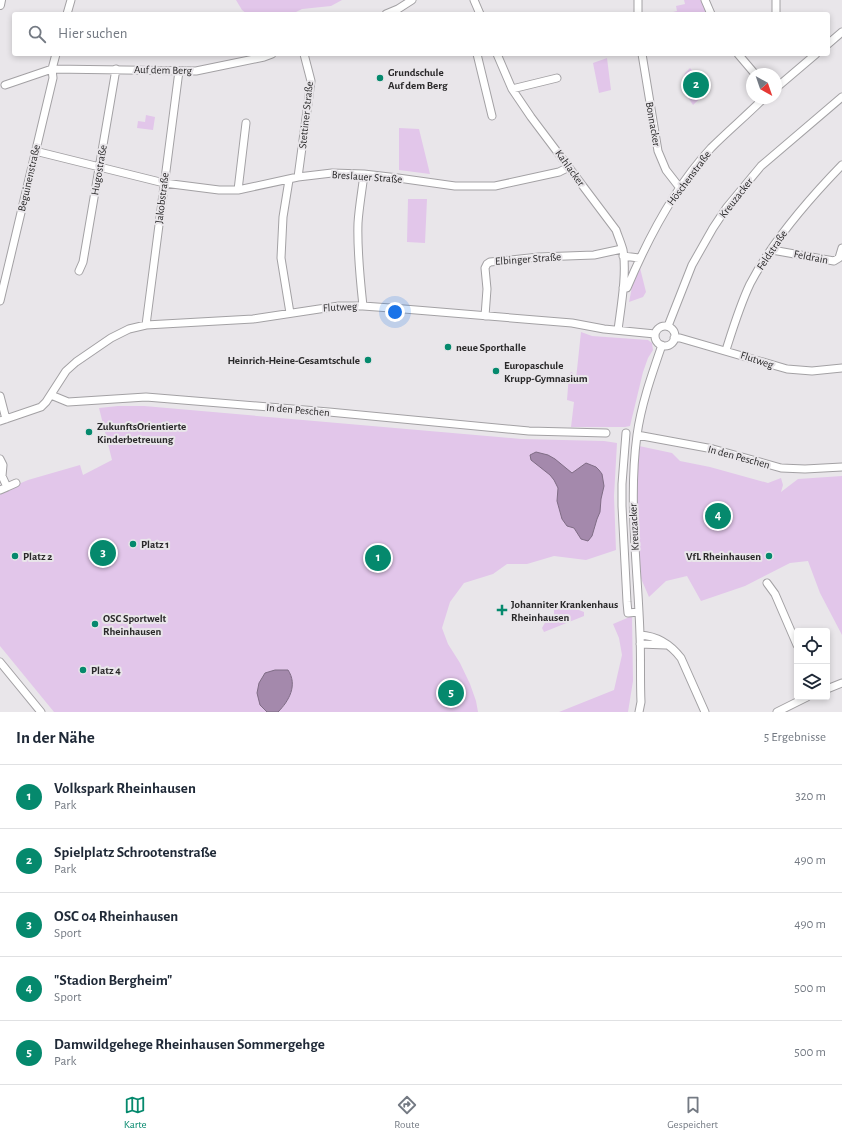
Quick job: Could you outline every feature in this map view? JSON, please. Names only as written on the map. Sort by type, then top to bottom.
[{"type":"main road","points":[[0,5],[1,0]]},
{"type":"street","points":[[68,12],[71,0]]},
{"type":"street","points":[[391,12],[412,0]]},
{"type":"street","points":[[474,0],[479,12]]},
{"type":"street","points":[[638,0],[638,12]]},
{"type":"street","points":[[705,0],[710,12]]},
{"type":"street","points":[[776,0],[776,12]]},
{"type":"street","points":[[830,42],[842,32]]},
{"type":"street","name":"Beguinenstraße","points":[[0,301],[53,78],[52,69],[55,56]]},
{"type":"street","name":"Auf dem Berg","points":[[5,85],[52,69],[196,71],[267,56]]},
{"type":"street","name":"Stettiner Straße","points":[[298,177],[311,81],[305,56]]},
{"type":"street","points":[[477,56],[492,116]]},
{"type":"street","name":"Kahlacker","points":[[498,56],[512,89],[531,117],[616,230],[623,252],[623,288],[618,330]]},
{"type":"street","name":"Bonnacker","points":[[642,56],[658,150],[666,170],[680,188]]},
{"type":"street","points":[[740,56],[750,68]]},
{"type":"street","points":[[782,83],[814,56]]},
{"type":"street","name":"Hugostraße","points":[[79,271],[83,262],[116,69]]},
{"type":"street","name":"Jakobstraße","points":[[146,325],[178,71]]},
{"type":"street","points":[[512,89],[557,78]]},
{"type":"street","name":"Kreuzacker","points":[[668,326],[692,266],[713,228],[727,208],[761,166],[842,97]]},
{"type":"street","name":"Höschenstraße","points":[[639,258],[680,188],[711,149],[758,104]]},
{"type":"street","points":[[238,190],[246,123]]},
{"type":"street","name":"Breslauer Straße","points":[[35,151],[164,183],[219,190],[238,190],[298,177],[332,173],[364,174],[455,186],[495,186],[559,172],[569,167]]},
{"type":"street","name":"Feldstraße","points":[[726,350],[742,303],[751,283],[791,223],[842,164]]},
{"type":"street","points":[[363,306],[359,267],[358,222],[364,174]]},
{"type":"street","points":[[289,180],[283,217],[281,258],[290,313]]},
{"type":"street","name":"Feldrain","points":[[772,250],[834,261],[839,258],[842,248]]},
{"type":"street","points":[[623,252],[639,258]]},
{"type":"street","name":"Elbinger Straße","points":[[485,316],[487,290],[485,268],[490,262],[539,257],[594,255],[623,252]]},
{"type":"street","name":"Kahlacker","points":[[623,288],[627,288],[639,258]]},
{"type":"street","name":"Flutweg","points":[[51,395],[66,371],[76,362],[111,338],[129,329],[146,325],[253,318],[321,307],[363,306],[572,324],[655,334]]},
{"type":"street","points":[[661,326],[668,326],[672,330],[674,338],[670,344],[662,345],[656,341],[655,334],[661,326]]},
{"type":"street","name":"Flutweg","points":[[674,338],[680,338],[726,350],[787,369],[812,371],[842,368]]},
{"type":"street","name":"Kreuzacker","points":[[639,712],[640,635],[633,489],[637,435],[647,391],[662,345]]},
{"type":"street","points":[[0,396],[3,420],[41,407],[51,395]]},
{"type":"street","name":"In den Peschen","points":[[51,395],[68,402],[146,397],[329,412],[529,431],[606,432]]},
{"type":"street","points":[[626,433],[622,499],[627,602],[628,613],[639,612]]},
{"type":"street","name":"In den Peschen","points":[[637,435],[713,449],[780,468],[805,469],[842,467]]},
{"type":"street","points":[[0,459],[3,465],[2,476],[7,487]]},
{"type":"street","points":[[0,490],[16,483]]},
{"type":"street","points":[[767,584],[775,594],[794,638]]},
{"type":"street","points":[[627,602],[638,602]]},
{"type":"street","points":[[640,635],[653,637],[669,646],[681,658],[705,712]]},
{"type":"street","points":[[640,644],[669,646]]},
{"type":"street","points":[[0,662],[41,712]]},
{"type":"street","points":[[830,689],[842,683]]},
{"type":"street","points":[[777,712],[801,700]]},
{"type":"shaded area","points":[[236,0],[342,0],[331,6],[302,9],[296,12],[244,12]]},
{"type":"shaded area","points":[[684,0],[704,0],[707,12],[673,12],[677,11],[676,6],[685,4]]},
{"type":"shaded area","points":[[607,58],[611,90],[599,93],[593,63]]},
{"type":"shaded area","points":[[690,68],[709,90],[693,105],[689,99],[684,77],[685,73]]},
{"type":"shaded area","points":[[146,115],[155,117],[153,130],[137,128],[138,121],[145,122]]},
{"type":"shaded area","points":[[399,128],[419,129],[430,174],[399,170]]},
{"type":"shaded area","points":[[408,199],[427,199],[425,243],[407,242]]},
{"type":"shaded area","points":[[640,268],[646,292],[643,297],[629,302],[632,287]]},
{"type":"shaded area","points":[[581,332],[592,336],[648,340],[652,343],[653,350],[648,358],[643,372],[630,426],[571,427],[574,402],[567,400],[569,375],[571,372],[573,373],[576,379]]},
{"type":"shaded area","points":[[144,406],[521,439],[604,441],[617,443],[614,496],[616,550],[586,560],[554,556],[527,564],[507,564],[493,574],[464,583],[450,602],[442,628],[448,644],[460,663],[470,684],[478,712],[54,712],[0,646],[0,492],[28,480],[80,465],[83,475],[112,460],[99,408]]},
{"type":"shaded area","name":"VfL Rheinhausen","points":[[639,446],[672,453],[680,461],[710,467],[768,483],[781,478],[783,485],[781,492],[798,479],[842,476],[842,635],[820,593],[808,561],[790,563],[745,586],[701,601],[687,576],[666,581],[649,597],[640,576],[637,536],[636,473]]},
{"type":"shaded area","points":[[536,452],[548,455],[555,459],[572,473],[586,463],[596,467],[602,474],[604,486],[600,512],[592,536],[588,541],[581,539],[574,528],[567,526],[562,519],[557,501],[558,488],[554,480],[531,460],[530,455]]},
{"type":"shaded area","points":[[571,607],[584,612],[584,616],[544,632],[542,628],[546,621],[554,618],[554,610]]},
{"type":"shaded area","points":[[632,616],[633,681],[628,712],[559,712],[614,690],[622,655],[619,638],[613,624]]},
{"type":"shaded area","points":[[275,670],[288,670],[291,676],[292,687],[289,698],[278,712],[267,712],[260,705],[257,693],[259,683],[265,673]]},
{"type":"place","name":"Grundschule Auf dem Berg","points":[[380,78]]},
{"type":"place","name":"Spielplatz Schrootenstraße","points":[[696,85]]},
{"type":"place","name":"neue Sporthalle","points":[[448,347]]},
{"type":"place","name":"Heinrich-Heine-Gesamtschule","points":[[368,360]]},
{"type":"place","name":"Europaschule Krupp-Gymnasium","points":[[496,371]]},
{"type":"place","name":"ZukunftsOrientierte Kinderbetreuung","points":[[89,432]]},
{"type":"place","name":"\"Stadion Bergheim\"","points":[[718,516]]},
{"type":"place","name":"Platz 1","points":[[133,544]]},
{"type":"place","name":"OSC 04 Rheinhausen","points":[[103,553]]},
{"type":"place","name":"Platz 2","points":[[15,556]]},
{"type":"place","name":"VfL Rheinhausen","points":[[769,556]]},
{"type":"place","name":"Volkspark Rheinhausen","points":[[378,558]]},
{"type":"place","name":"Johanniter Krankenhaus Rheinhausen","points":[[502,610]]},
{"type":"place","name":"OSC Sportwelt Rheinhausen","points":[[95,624]]},
{"type":"place","name":"Platz 4","points":[[83,670]]},
{"type":"place","name":"Damwildgehege Rheinhausen Sommergehge","points":[[451,693]]}]
